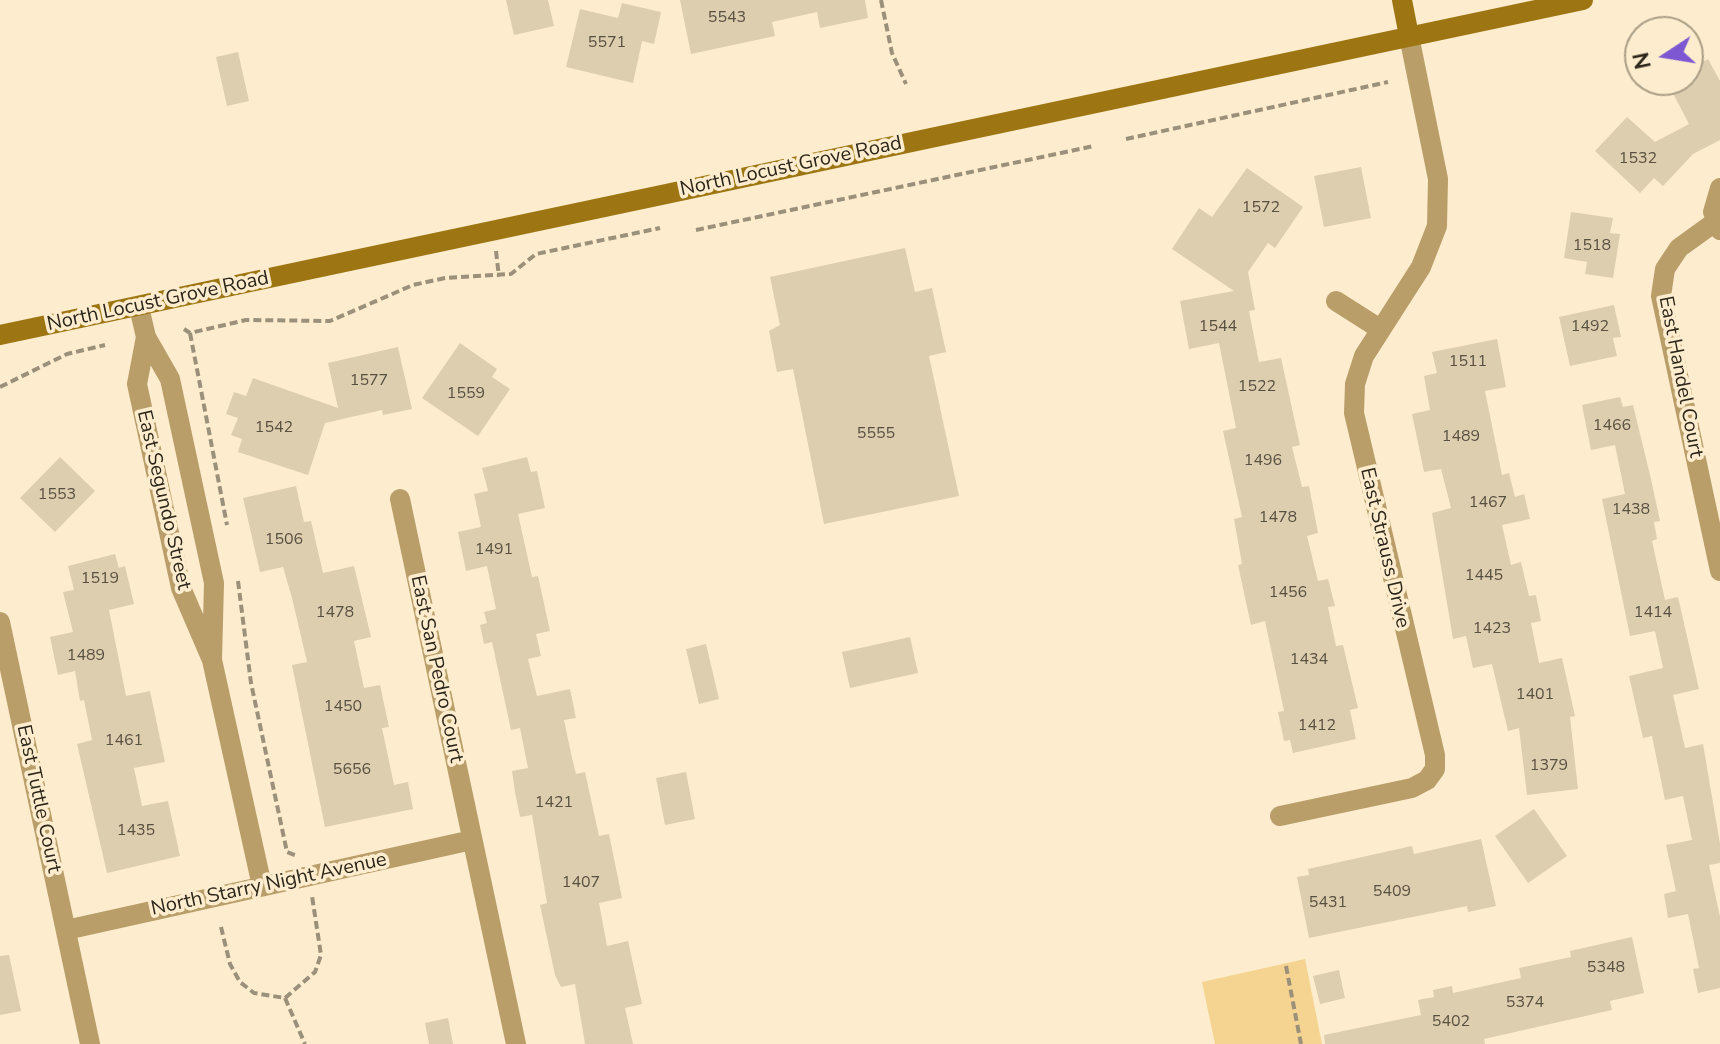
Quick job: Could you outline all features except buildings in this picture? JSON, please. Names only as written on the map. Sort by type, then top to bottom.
[{"type":"main road","name":"East Strauss Drive","points":[[1402,0],[1409,36]]},
{"type":"main road","name":"North Locust Grove Road","points":[[0,335],[1583,0]]},
{"type":"street","name":"East Strauss Drive","points":[[1280,816],[1412,788],[1427,780],[1435,769],[1435,755],[1354,413],[1355,384],[1364,356],[1421,267],[1437,226],[1438,179],[1409,36]]},
{"type":"street","name":"East Handel Court","points":[[1720,188],[1714,199],[1717,226],[1679,248],[1665,269],[1661,296],[1713,504],[1720,571]]},
{"type":"street","points":[[1336,301],[1380,329]]},
{"type":"street","name":"East Segundo Street","points":[[139,307],[146,337],[170,379],[214,583],[212,660]]},
{"type":"street","name":"East Segundo Street","points":[[146,337],[137,384],[181,588],[212,660],[262,886]]},
{"type":"street","name":"East San Pedro Court","points":[[400,499],[516,1044]]},
{"type":"street","name":"East Tuttle Court","points":[[0,622],[90,1044]]},
{"type":"street","name":"North Starry Night Avenue","points":[[66,930],[472,840]]},
{"type":"path","points":[[881,0],[892,53],[906,84]]},
{"type":"path","points":[[1126,139],[1388,82]]},
{"type":"path","points":[[696,230],[1094,146]]},
{"type":"path","points":[[190,333],[246,320],[330,321],[413,285],[511,274],[536,254],[660,228]]},
{"type":"path","points":[[184,329],[190,333],[229,535]]},
{"type":"path","points":[[0,387],[67,354],[105,345]]},
{"type":"path","points":[[238,579],[251,683],[287,852],[303,858]]},
{"type":"path","points":[[285,998],[315,972],[321,955],[313,900]]},
{"type":"path","points":[[221,927],[230,964],[240,982],[254,993],[285,998]]},
{"type":"path","points":[[1286,966],[1301,1044]]},
{"type":"path","points":[[285,998],[305,1044]]},
{"type":"shaded area","points":[[1305,959],[1322,1044],[1215,1044],[1202,982]]}]
